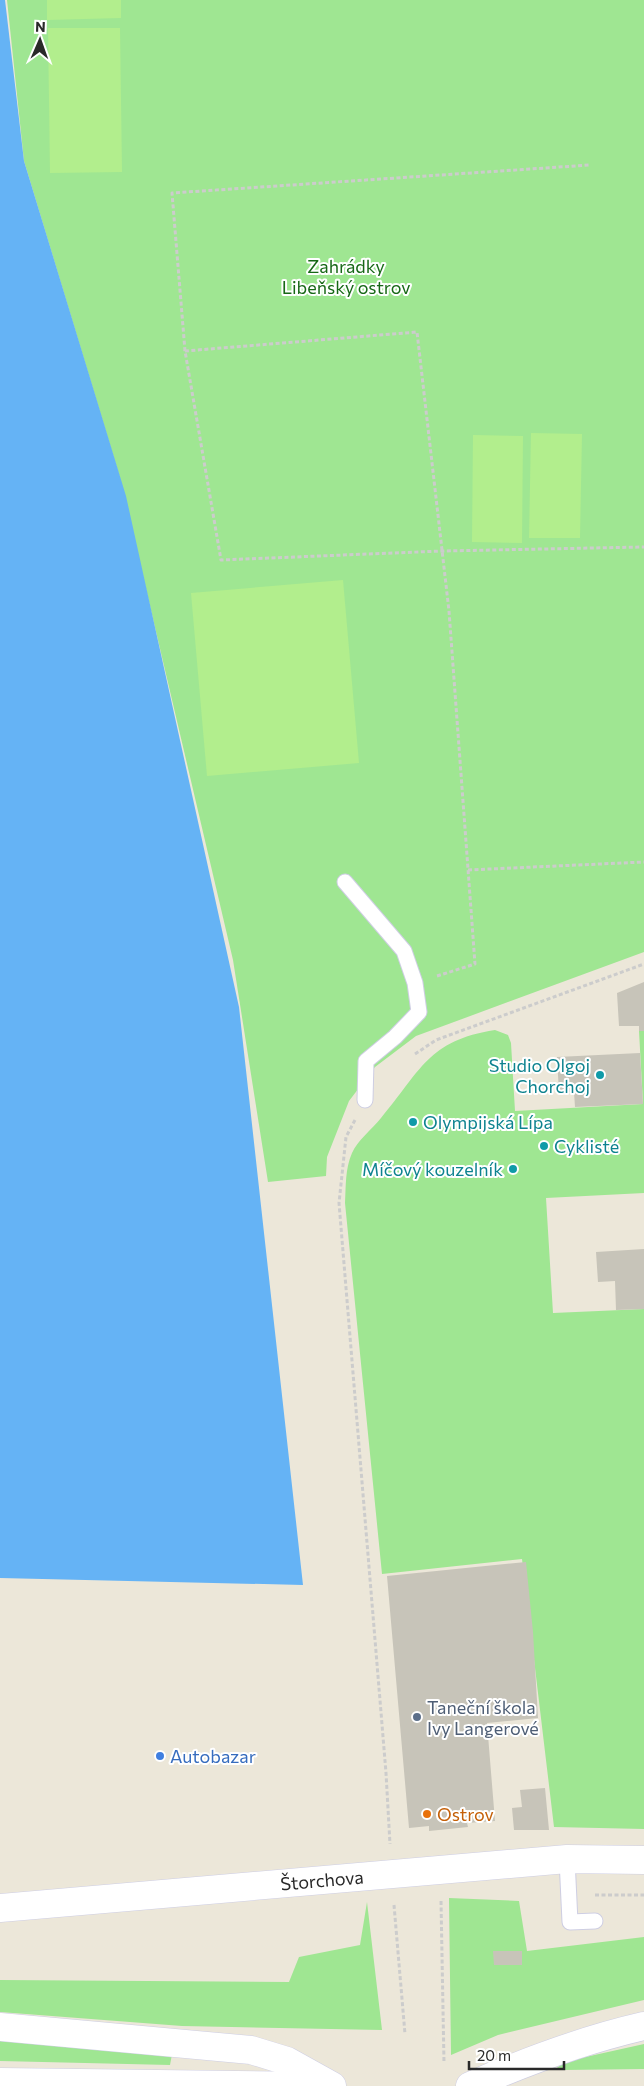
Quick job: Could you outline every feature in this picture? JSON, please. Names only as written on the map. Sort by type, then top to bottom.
[{"type":"main road","name":"Štorchova","points":[[0,1908],[567,1859],[644,1860]]},
{"type":"main road","points":[[470,2086],[537,2058],[599,2036],[644,2026]]},
{"type":"main road","points":[[0,2027],[251,2050],[287,2061],[332,2086]]},
{"type":"main road","points":[[0,2082],[317,2086]]},
{"type":"lane","points":[[344,882],[404,951],[415,983],[419,1012],[395,1037],[366,1061],[365,1100]]},
{"type":"lane","points":[[567,1859],[570,1922],[595,1921]]},
{"type":"path","points":[[590,165],[172,193],[185,351],[221,560],[442,551],[644,547]]},
{"type":"path","points":[[185,351],[417,332],[449,611],[476,964],[415,983]]},
{"type":"path","points":[[468,870],[644,862]]},
{"type":"path","points":[[414,1054],[436,1040],[644,964]]},
{"type":"path","points":[[365,1100],[346,1137],[340,1203],[405,2034]]},
{"type":"path","points":[[440,1870],[444,2063]]},
{"type":"path","points":[[568,1894],[644,1895]]},
{"type":"path","points":[[441,1901],[444,1897]]},
{"type":"green space","name":"Zahrádky Libeňský ostrov","points":[[7,0],[644,0],[644,952],[416,1036],[375,1067],[349,1101],[327,1157],[326,1176],[268,1182],[233,960],[120,478],[24,161]]},
{"type":"green space","points":[[47,0],[121,0],[121,18],[47,20]]},
{"type":"green space","points":[[48,28],[120,28],[122,172],[50,173]]},
{"type":"green space","points":[[531,433],[582,434],[580,538],[529,538]]},
{"type":"green space","points":[[473,435],[523,436],[522,543],[472,542]]},
{"type":"green space","points":[[343,580],[359,763],[207,776],[191,593]]},
{"type":"green space","points":[[495,1030],[508,1035],[511,1043],[515,1111],[643,1104],[639,1031],[644,1031],[644,1193],[546,1198],[553,1313],[644,1309],[644,1829],[554,1827],[522,1559],[382,1574],[345,1203],[348,1165],[357,1144],[381,1118],[428,1060],[454,1042],[472,1035]]},
{"type":"green space","points":[[449,1898],[519,1901],[527,1951],[644,1937],[644,2000],[498,2035],[451,2055]]},
{"type":"green space","points":[[367,1902],[382,2030],[182,2026],[0,2012],[0,1980],[289,1982],[299,1957],[360,1945]]},
{"type":"green space","points":[[0,2038],[173,2049],[170,2065],[0,2061]]},
{"type":"green space","points":[[644,2044],[644,2069],[563,2070],[557,2068],[563,2062]]},
{"type":"water","points":[[0,0],[5,0],[24,161],[126,496],[239,1007],[303,1585],[0,1578]]},
{"type":"building","points":[[644,982],[644,1031],[639,1031],[639,1026],[619,1026],[617,993]]},
{"type":"building","name":"Studio Olgoj Chorchoj","points":[[640,1053],[643,1104],[575,1107],[574,1092],[559,1093],[557,1057]]},
{"type":"building","points":[[644,1249],[644,1309],[616,1310],[615,1281],[598,1282],[596,1252]]},
{"type":"building","points":[[526,1562],[533,1632],[538,1718],[487,1723],[495,1821],[467,1823],[468,1827],[429,1831],[429,1826],[409,1828],[387,1576]]},
{"type":"building","points":[[545,1788],[549,1830],[514,1830],[512,1808],[522,1807],[520,1790]]},
{"type":"building","points":[[493,1951],[522,1951],[522,1965],[494,1965]]},
{"type":"place","name":"Studio Olgoj Chorchoj","points":[[600,1075]]},
{"type":"place","name":"Olympijská Lípa","points":[[413,1122]]},
{"type":"place","name":"Cyklisté","points":[[544,1146]]},
{"type":"place","name":"Míčový kouzelník","points":[[513,1169]]},
{"type":"place","name":"Taneční škola Ivy Langerové","points":[[417,1717]]},
{"type":"place","name":"Autobazar","points":[[160,1756]]},
{"type":"place","name":"Ostrov","points":[[427,1814]]}]
